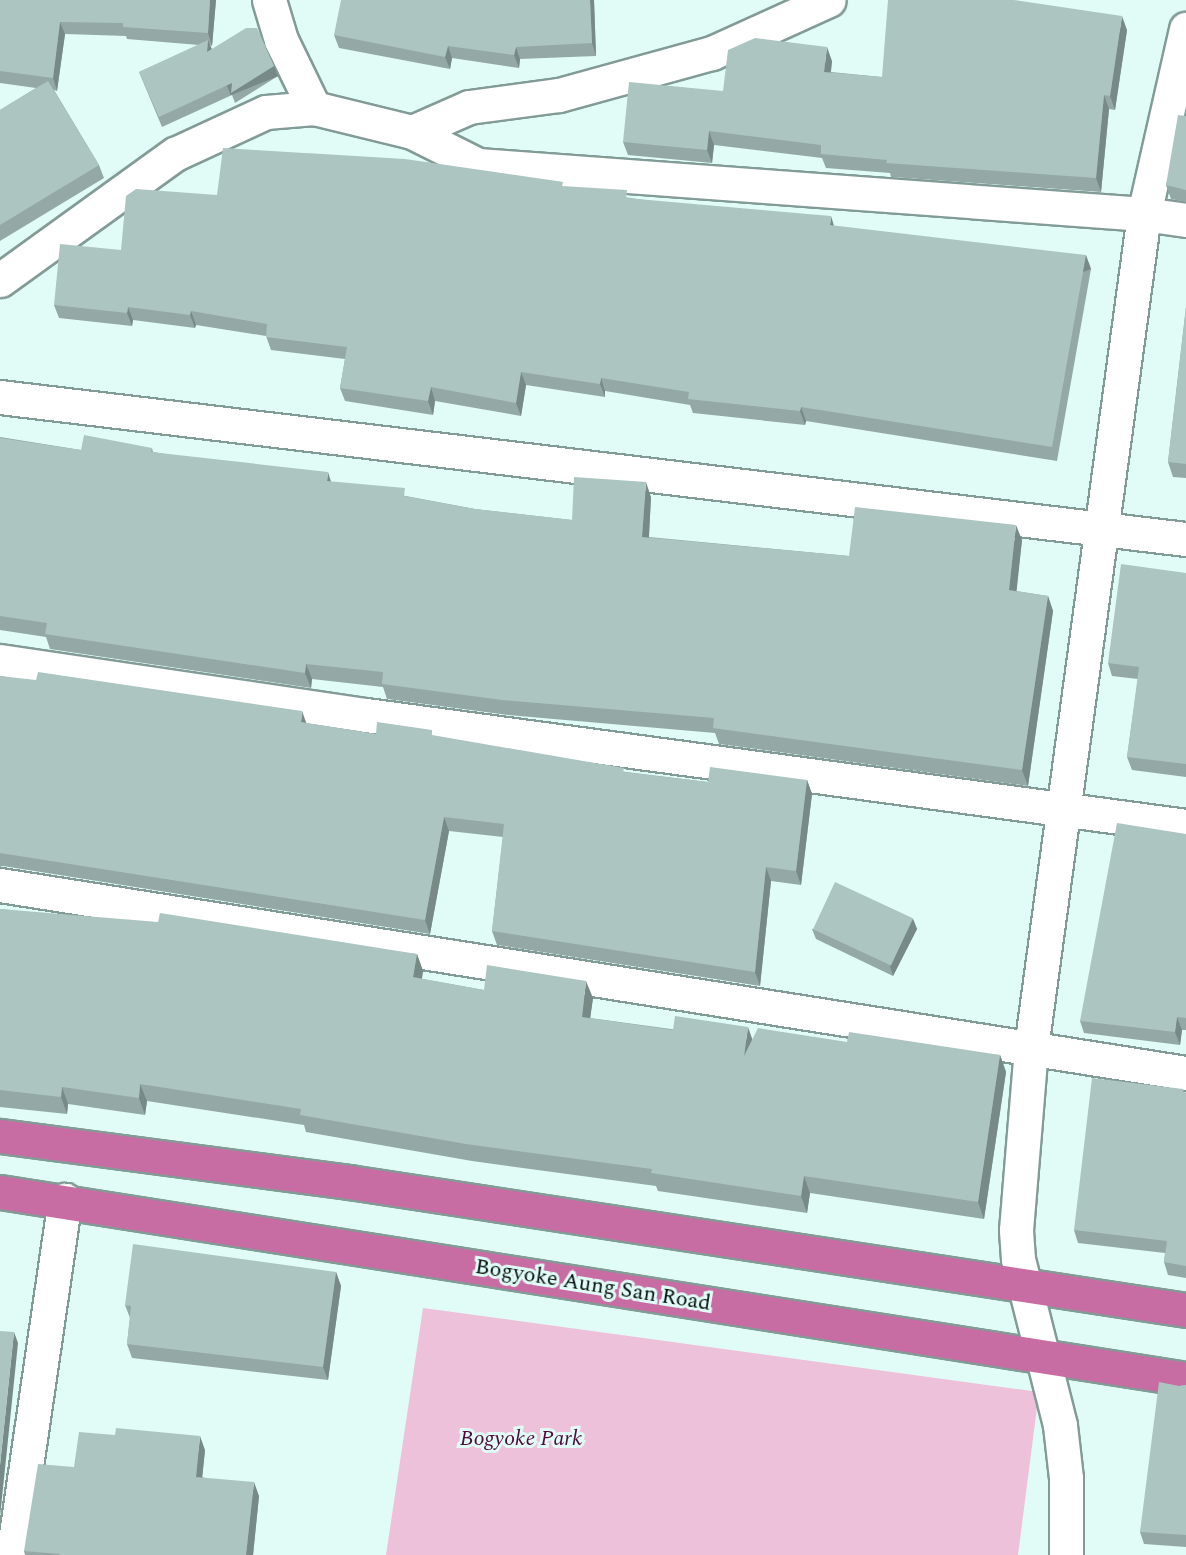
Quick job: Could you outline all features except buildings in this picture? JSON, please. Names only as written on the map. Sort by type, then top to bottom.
[{"type":"highway","points":[[0,1136],[348,1182],[1186,1310]]},
{"type":"highway","name":"Bogyoke Aung San Road","points":[[0,1192],[64,1200],[1046,1359],[1186,1379]]},
{"type":"street","points":[[269,0],[281,40],[314,108]]},
{"type":"street","points":[[774,0],[817,7]]},
{"type":"street","points":[[412,132],[469,107],[559,94],[712,53],[817,7]]},
{"type":"street","points":[[1066,1555],[1066,1478],[1046,1359],[1024,1284],[1016,1230],[1031,1048],[1143,214],[1186,29]]},
{"type":"street","points":[[0,280],[174,154],[266,112],[314,108],[412,132],[478,165],[1143,214],[1186,220]]},
{"type":"street","points":[[0,397],[1186,539]]},
{"type":"street","points":[[0,661],[354,713],[1186,826]]},
{"type":"street","points":[[0,885],[1186,1072]]},
{"type":"street","points":[[13,1555],[64,1200]]},
{"type":"green space","name":"Bogyoke Park","points":[[423,1308],[1039,1392],[1018,1555],[386,1555]]}]
